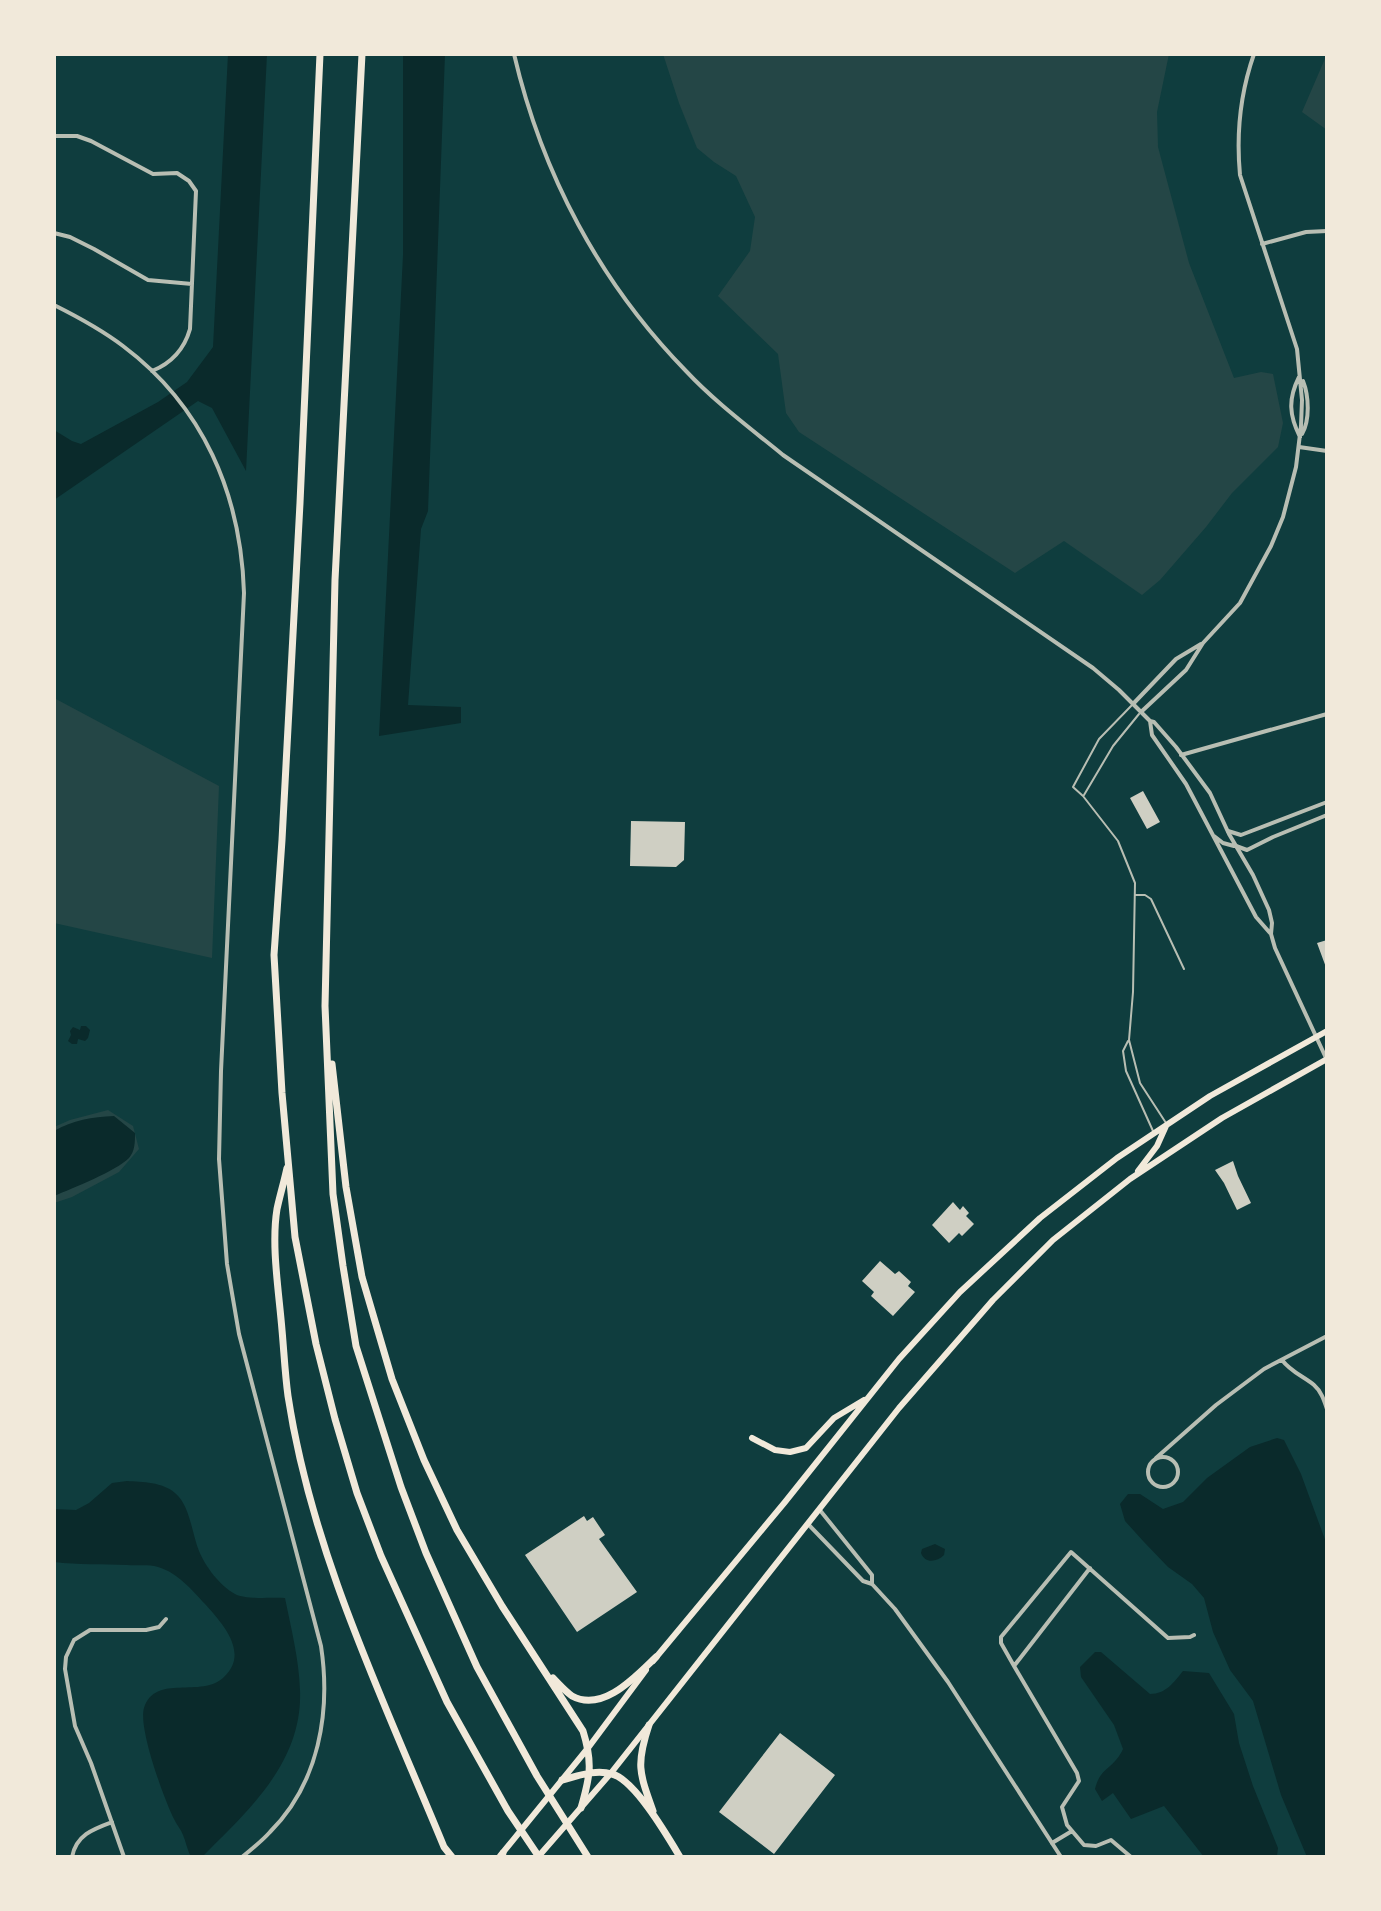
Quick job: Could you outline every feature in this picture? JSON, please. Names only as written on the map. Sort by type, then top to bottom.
[{"type":"highway","points":[[320,54],[300,503],[274,955],[295,1237],[316,1344],[335,1419],[357,1493],[381,1556],[447,1702],[508,1811],[538,1857]]},
{"type":"highway","points":[[362,54],[335,580],[325,1006],[333,1194],[356,1346],[401,1487],[426,1553],[477,1667],[537,1776],[588,1857]]},
{"type":"highway","points":[[325,1006],[346,1187],[362,1277],[392,1379],[424,1460],[457,1530],[583,1731],[590,1772],[581,1808]]},
{"type":"highway","points":[[289,1158],[277,1211],[276,1243],[288,1395],[298,1445],[335,1577],[444,1847],[452,1857]]},
{"type":"highway","points":[[542,1668],[573,1696],[596,1699],[625,1687],[656,1657]]},
{"type":"highway","points":[[649,1725],[641,1750],[640,1766],[655,1817]]},
{"type":"highway","points":[[562,1780],[590,1772],[611,1773],[620,1777],[655,1817],[680,1857]]},
{"type":"highway","points":[[444,1847],[445,1857]]},
{"type":"main road","points":[[501,1856],[656,1657],[899,1359],[960,1292],[1040,1218],[1117,1158],[1210,1096],[1327,1031]]},
{"type":"main road","points":[[538,1857],[611,1773],[899,1408],[993,1300],[1053,1240],[1130,1179],[1222,1118],[1327,1060]]},
{"type":"main road","points":[[1130,1179],[1149,1159],[1167,1124]]},
{"type":"main road","points":[[752,1438],[775,1450],[790,1452],[806,1448],[834,1418],[868,1398]]},
{"type":"street","points":[[514,54],[538,138],[581,232],[621,293],[686,371],[783,455],[1093,668],[1154,722],[1181,755],[1210,793],[1253,875],[1269,910],[1275,948],[1327,1060]]},
{"type":"street","points":[[1141,712],[1186,670],[1203,643],[1240,603],[1271,546],[1291,492],[1300,437],[1306,426],[1306,390],[1300,375],[1297,349],[1240,175],[1240,114],[1254,54]]},
{"type":"street","points":[[54,136],[77,136],[91,141],[153,174],[177,173],[189,181],[196,191],[190,329],[186,342],[175,358],[152,371]]},
{"type":"street","points":[[1262,244],[1306,232],[1327,231]]},
{"type":"street","points":[[54,233],[82,243],[148,280],[192,284]]},
{"type":"street","points":[[54,305],[122,345],[152,371],[187,411],[210,449],[229,495],[244,568],[219,1159],[227,1264],[239,1334],[321,1646],[325,1682],[319,1744],[306,1780],[286,1813],[242,1857]]},
{"type":"street","points":[[1300,375],[1292,392],[1292,420],[1300,437]]},
{"type":"street","points":[[1299,447],[1327,451]]},
{"type":"street","points":[[1133,704],[1176,659],[1203,643]]},
{"type":"street","points":[[1181,755],[1327,714]]},
{"type":"street","points":[[1150,721],[1152,735],[1186,784],[1256,917],[1271,934]]},
{"type":"street","points":[[1228,831],[1241,835],[1327,802]]},
{"type":"street","points":[[1212,834],[1223,843],[1247,850],[1327,815]]},
{"type":"street","points":[[1156,1458],[1166,1457],[1175,1462],[1179,1476],[1173,1485],[1163,1488],[1150,1480],[1148,1471],[1152,1461],[1264,1369],[1327,1336]]},
{"type":"street","points":[[1282,1360],[1288,1368],[1314,1385],[1327,1409]]},
{"type":"street","points":[[819,1509],[872,1575],[872,1584]]},
{"type":"street","points":[[808,1524],[895,1609],[948,1682],[1061,1857]]},
{"type":"street","points":[[1131,1857],[1111,1840],[1096,1846],[1084,1845],[1067,1825],[1062,1807],[1079,1781],[1077,1773],[1001,1643],[1001,1637],[1071,1552],[1168,1638],[1194,1635]]},
{"type":"street","points":[[1014,1666],[1090,1568]]},
{"type":"street","points":[[124,1857],[75,1726],[65,1669],[66,1657],[74,1640],[90,1630],[146,1630],[159,1627],[166,1619]]},
{"type":"street","points":[[72,1857],[77,1842],[92,1829],[112,1822]]},
{"type":"street","points":[[1052,1843],[1072,1831]]},
{"type":"lane","points":[[1133,704],[1099,739],[1073,787],[1118,841],[1135,883],[1132,1021],[1129,1040],[1123,1051],[1126,1071],[1153,1133]]},
{"type":"lane","points":[[1083,796],[1113,746],[1141,712]]},
{"type":"lane","points":[[1135,895],[1145,895],[1151,899],[1184,969]]},
{"type":"lane","points":[[1129,1040],[1140,1083],[1167,1124]]},
{"type":"shaded area","points":[[228,54],[267,54],[246,471],[212,408],[198,401],[54,500],[54,430],[81,444],[158,402],[187,382],[213,347]]},
{"type":"shaded area","points":[[403,54],[445,54],[428,511],[421,529],[408,705],[461,707],[461,723],[379,736],[403,255]]},
{"type":"shaded area","points":[[663,54],[1169,54],[1157,112],[1158,147],[1189,263],[1234,378],[1261,372],[1273,374],[1283,423],[1278,447],[1232,493],[1160,580],[1142,595],[1064,541],[1015,573],[799,432],[786,413],[778,354],[718,296],[750,251],[755,217],[736,176],[697,148]]},
{"type":"shaded area","points":[[1327,54],[1327,130],[1302,112]]},
{"type":"shaded area","points":[[54,698],[219,786],[212,958],[54,923]]},
{"type":"shaded area","points":[[81,1026],[90,1030],[88,1038],[85,1041],[78,1039],[77,1044],[72,1044],[68,1041],[70,1031],[73,1027],[80,1030]]},
{"type":"shaded area","points":[[108,1110],[133,1126],[139,1149],[119,1172],[54,1203],[54,1127]]},
{"type":"shaded area","points":[[114,1116],[135,1133],[134,1149],[129,1158],[105,1174],[54,1196],[54,1131],[83,1120]]},
{"type":"shaded area","points":[[1277,1438],[1284,1440],[1301,1474],[1327,1545],[1327,1857],[1307,1857],[1281,1795],[1253,1701],[1230,1670],[1213,1632],[1204,1598],[1192,1584],[1168,1567],[1125,1521],[1120,1504],[1128,1494],[1140,1494],[1163,1509],[1183,1502],[1207,1478],[1250,1447]]},
{"type":"shaded area","points":[[127,1481],[158,1485],[175,1493],[184,1505],[199,1551],[214,1575],[240,1596],[285,1598],[292,1632],[300,1690],[299,1716],[292,1740],[282,1762],[254,1803],[202,1857],[191,1857],[164,1796],[148,1747],[144,1708],[158,1691],[204,1686],[224,1677],[234,1658],[231,1639],[195,1593],[165,1570],[150,1566],[54,1562],[54,1509],[76,1510],[112,1483]]},
{"type":"shaded area","points":[[935,1544],[945,1549],[944,1555],[935,1560],[925,1559],[922,1549]]},
{"type":"shaded area","points":[[1095,1652],[1101,1652],[1150,1694],[1165,1690],[1183,1671],[1209,1673],[1234,1714],[1239,1743],[1278,1848],[1277,1856],[1204,1857],[1164,1806],[1131,1819],[1113,1793],[1102,1801],[1095,1789],[1097,1782],[1123,1749],[1114,1725],[1081,1677],[1080,1667]]},
{"type":"building","points":[[1143,791],[1160,822],[1147,829],[1130,798]]},
{"type":"building","points":[[631,821],[685,822],[684,860],[676,867],[630,866]]},
{"type":"building","points":[[1327,940],[1327,970],[1317,943]]},
{"type":"building","points":[[1233,1161],[1251,1203],[1237,1210],[1215,1170]]},
{"type":"building","points":[[953,1202],[960,1210],[963,1206],[969,1213],[966,1216],[974,1224],[949,1243],[932,1225]]},
{"type":"building","points":[[880,1261],[895,1274],[899,1271],[911,1282],[908,1286],[915,1292],[893,1316],[871,1296],[874,1292],[862,1281]]},
{"type":"building","points":[[584,1516],[587,1521],[593,1517],[605,1535],[599,1539],[637,1592],[577,1632],[525,1555]]},
{"type":"building","points":[[780,1733],[835,1775],[774,1854],[719,1812]]}]
